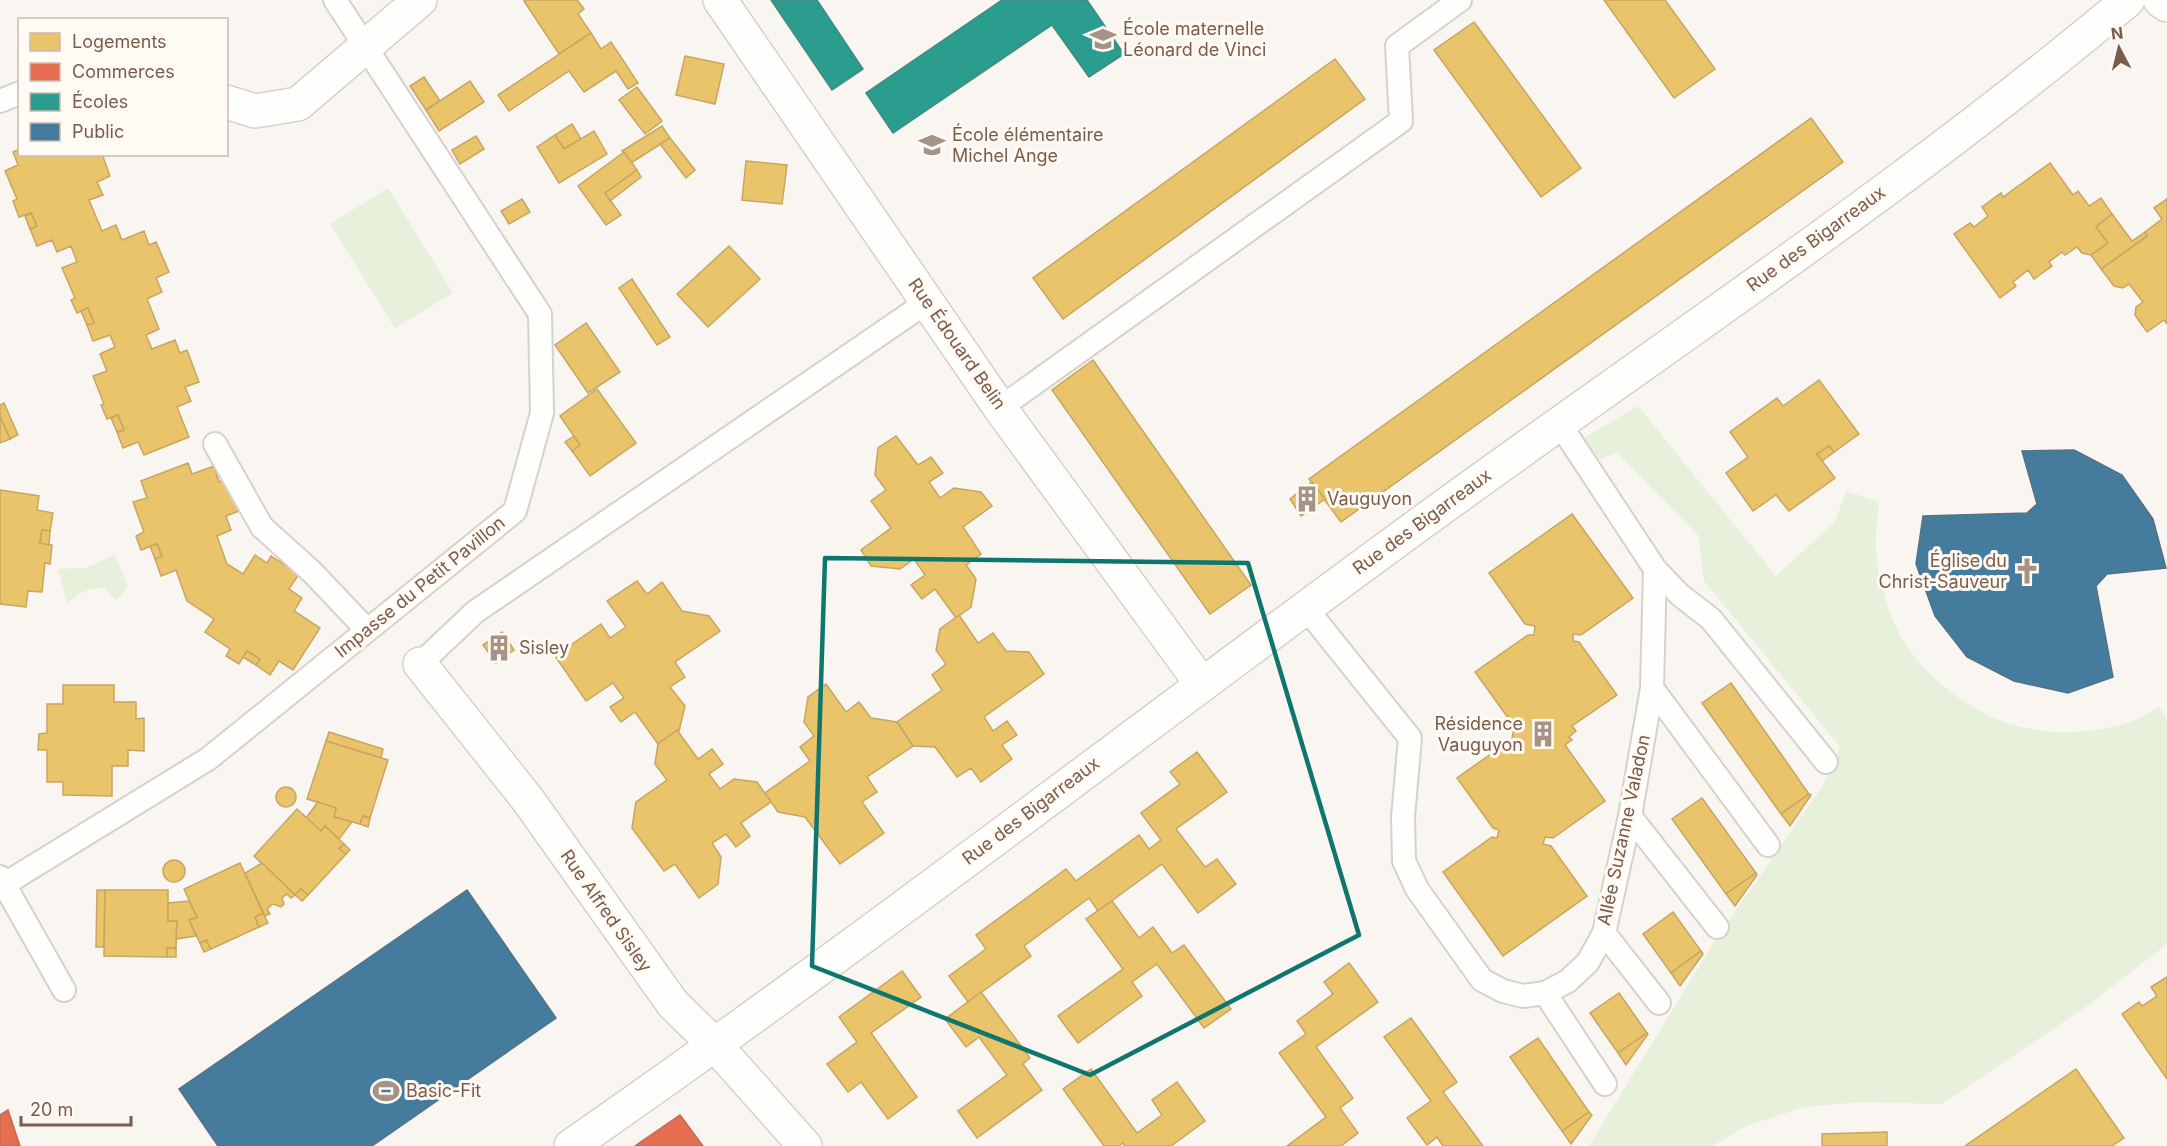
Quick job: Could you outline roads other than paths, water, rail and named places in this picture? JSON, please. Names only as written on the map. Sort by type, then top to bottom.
[{"type":"street","points":[[228,103],[255,111],[298,104],[420,0]]},
{"type":"street","name":"Rue Édouard Belin","points":[[720,0],[1000,408],[1201,683]]},
{"type":"street","name":"Rue des Bigarreaux","points":[[571,1146],[716,1046],[1201,683],[1559,423],[1847,218],[2004,101],[2128,0]]},
{"type":"street","points":[[2160,0],[2167,6]]},
{"type":"street","name":"Rue Alfred Sisley","points":[[420,664],[528,800],[673,1004],[716,1046],[805,1146]]},
{"type":"lane","name":"Impasse du Petit Pavillon","points":[[1,883],[207,759],[515,511],[542,413],[540,314],[335,0]]},
{"type":"lane","points":[[1000,408],[1401,121],[1397,46],[1460,0]]},
{"type":"lane","points":[[0,101],[18,94]]},
{"type":"lane","points":[[420,664],[475,612],[927,302]]},
{"type":"lane","points":[[1559,423],[1654,569],[1680,595],[1711,619],[1826,762]]},
{"type":"lane","points":[[215,444],[262,527],[313,573],[367,630]]},
{"type":"lane","name":"Allée Suzanne Valadon","points":[[1305,608],[1410,738],[1403,818],[1404,861],[1417,889],[1482,980],[1503,991],[1523,996],[1545,993],[1568,981],[1588,962],[1604,933],[1630,816],[1652,688],[1654,569]]},
{"type":"lane","points":[[1652,688],[1768,845]]},
{"type":"lane","points":[[1630,816],[1717,927]]},
{"type":"lane","points":[[1,883],[64,990]]},
{"type":"lane","points":[[1604,933],[1659,1003]]},
{"type":"lane","points":[[1545,993],[1605,1084]]},
{"type":"place","name":"École maternelle Léonard de Vinci","points":[[1103,39]]},
{"type":"place","name":"École élémentaire Michel Ange","points":[[932,145]]},
{"type":"place","name":"Vauguyon","points":[[1307,499]]},
{"type":"place","name":"Église du Christ-Sauveur","points":[[2027,571]]},
{"type":"place","name":"Sisley","points":[[499,648]]},
{"type":"place","name":"Résidence Vauguyon","points":[[1543,734]]},
{"type":"place","name":"Basic-Fit","points":[[386,1091]]}]
